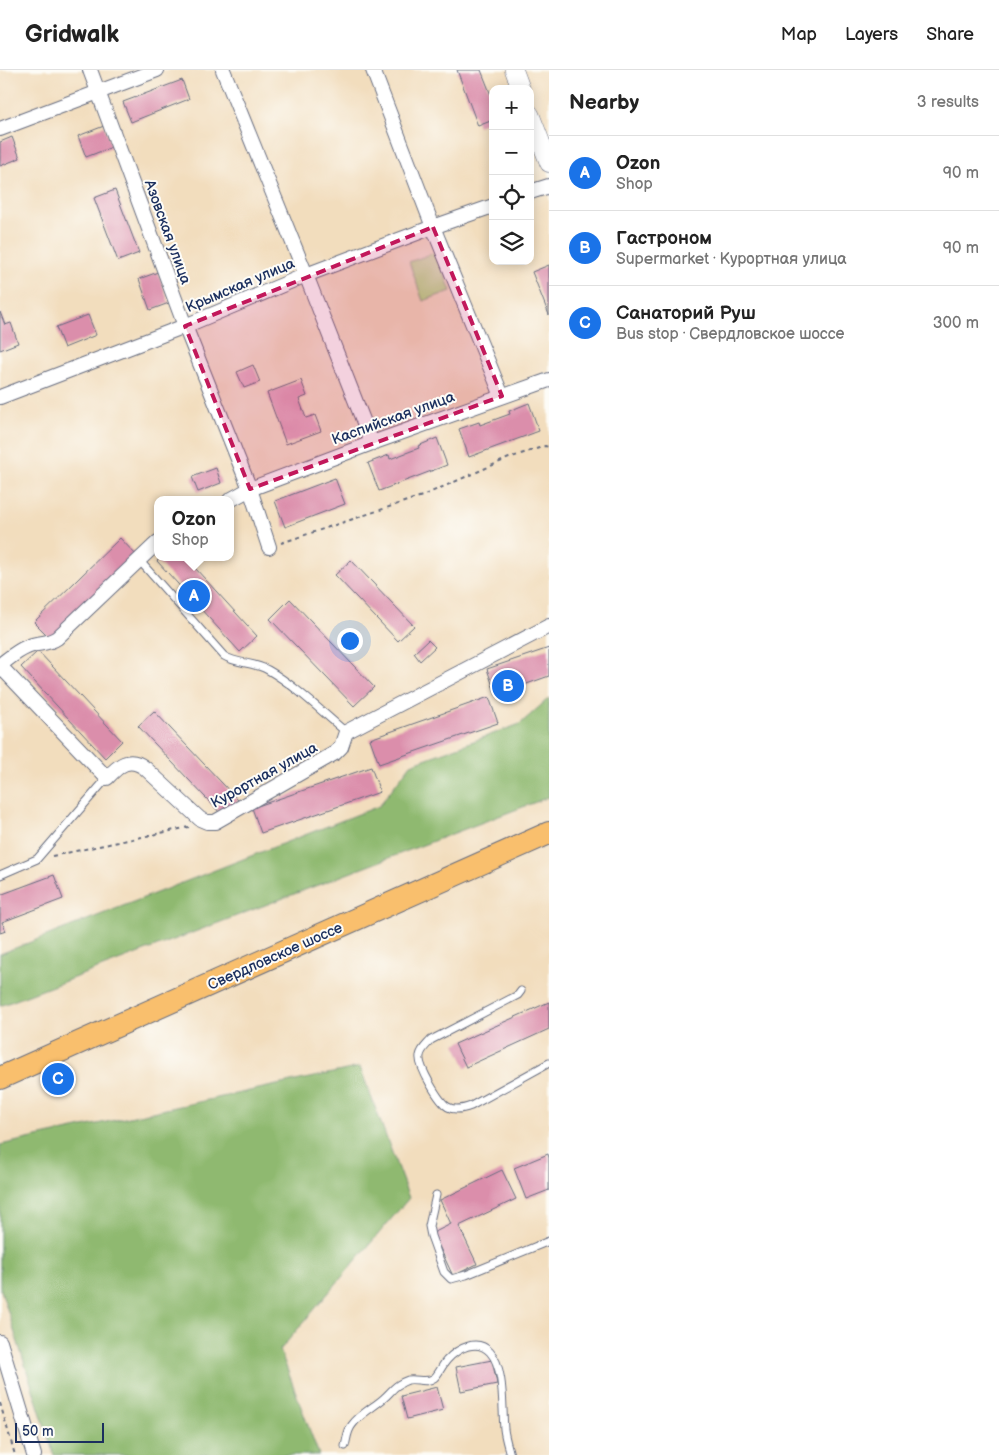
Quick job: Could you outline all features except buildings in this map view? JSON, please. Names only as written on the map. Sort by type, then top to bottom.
[{"type":"main road","name":"Свердловское шоссе","points":[[0,1078],[549,833]]},
{"type":"street","name":"Азовская улица","points":[[90,70],[186,326],[250,489],[269,547]]},
{"type":"street","points":[[0,129],[157,70]]},
{"type":"street","points":[[223,70],[372,443]]},
{"type":"street","points":[[373,70],[433,227],[502,396]]},
{"type":"street","points":[[514,70],[520,85]]},
{"type":"street","points":[[534,124],[549,163]]},
{"type":"street","points":[[534,191],[549,186]]},
{"type":"street","name":"Крымская улица","points":[[0,397],[186,326],[306,275],[489,207]]},
{"type":"street","name":"Каспийская улица","points":[[234,498],[250,489],[372,443],[549,380]]},
{"type":"street","points":[[107,778],[0,665],[26,647],[34,644],[51,643],[154,546]]},
{"type":"street","points":[[346,732],[549,626]]},
{"type":"street","name":"Курортная улица","points":[[107,778],[118,767],[130,762],[138,763],[146,768],[200,819],[207,822],[215,822],[335,754],[341,746],[346,732]]},
{"type":"street","points":[[1,1347],[34,1455]]},
{"type":"lane","points":[[139,560],[224,656],[267,669],[298,691],[346,732]]},
{"type":"lane","points":[[0,875],[38,859],[107,778]]},
{"type":"lane","points":[[521,991],[518,995],[431,1040],[422,1050],[419,1058],[421,1066],[442,1102],[450,1108],[461,1109],[471,1106],[549,1063]]},
{"type":"lane","points":[[436,1195],[429,1226],[444,1272],[451,1279],[466,1275],[549,1241]]},
{"type":"lane","points":[[345,1446],[348,1432],[353,1424],[396,1386],[407,1380],[428,1381],[434,1378],[447,1360],[456,1352],[468,1346],[480,1345],[489,1351],[494,1358],[498,1371],[503,1401],[504,1430],[510,1455]]},
{"type":"path","points":[[269,547],[422,496],[509,458],[545,446],[549,447]]},
{"type":"path","points":[[38,859],[215,822]]},
{"type":"path","points":[[0,1403],[15,1455]]},
{"type":"highlighted area","points":[[433,227],[502,396],[250,489],[185,326]]},
{"type":"green space","points":[[436,252],[451,291],[423,301],[409,262]]},
{"type":"green space","points":[[549,698],[549,797],[0,1006],[0,954],[379,806],[411,764],[520,724]]},
{"type":"green space","points":[[360,1067],[409,1198],[280,1350],[319,1455],[54,1455],[0,1287],[0,1145]]},
{"type":"place","name":"Ozon","points":[[194,596]]},
{"type":"place","name":"Гастроном","points":[[508,686]]},
{"type":"place","name":"Санаторий Руш","points":[[58,1079]]}]
